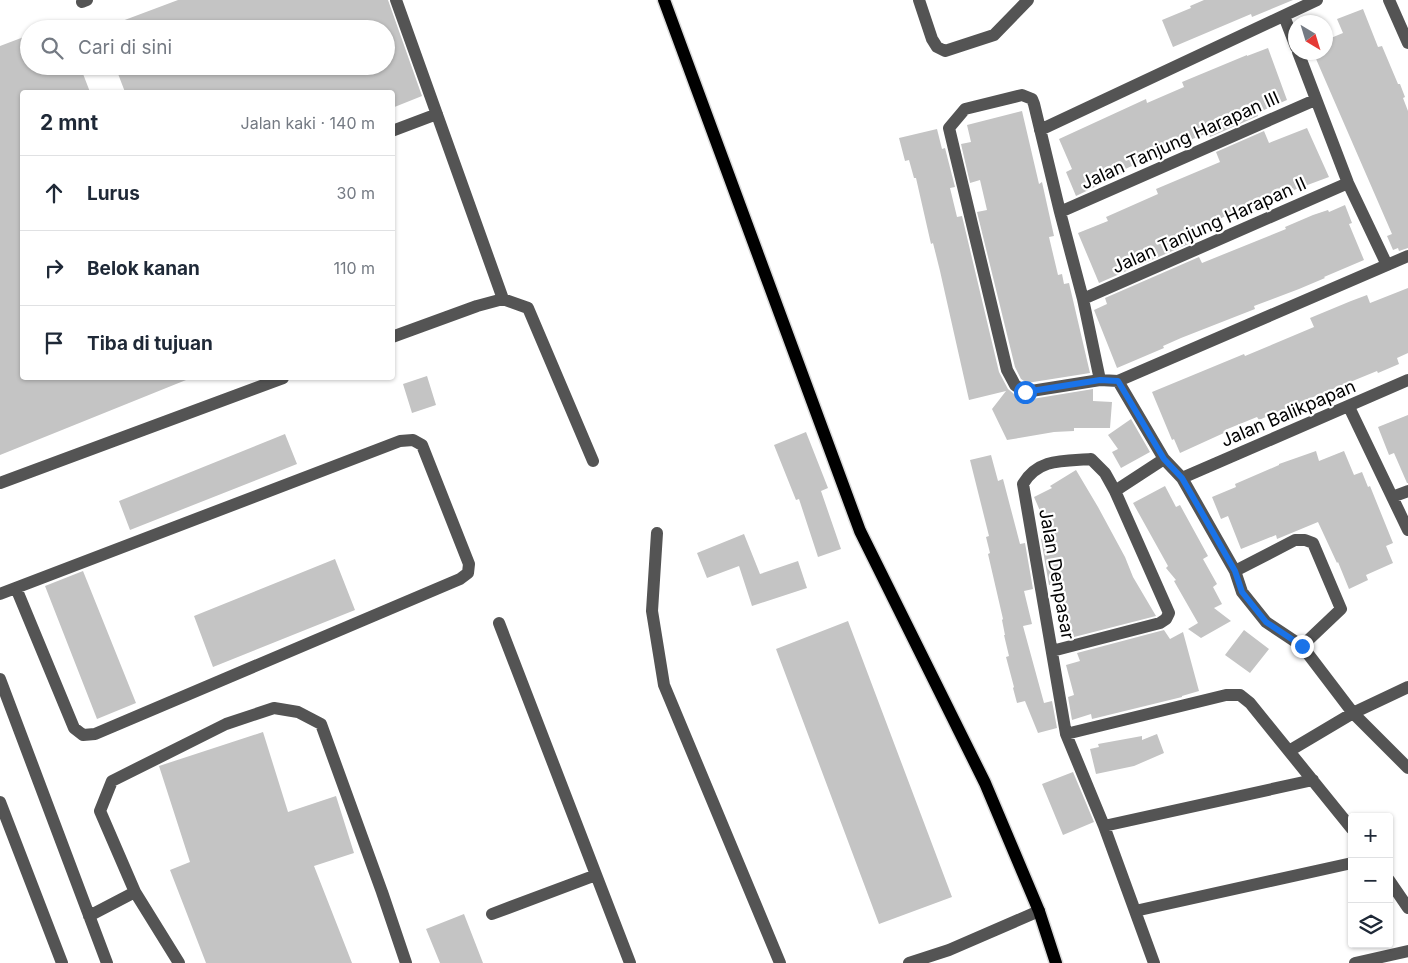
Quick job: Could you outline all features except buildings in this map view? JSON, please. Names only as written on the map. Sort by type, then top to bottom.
[{"type":"main road","points":[[664,0],[860,531],[985,783],[1038,911],[1056,963]]},
{"type":"street","points":[[396,0],[503,299]]},
{"type":"street","points":[[919,0],[932,39],[937,47],[945,51],[994,35],[1028,0]]},
{"type":"street","points":[[1040,130],[1317,0]]},
{"type":"street","points":[[1389,0],[1408,43]]},
{"type":"street","points":[[1284,16],[1288,26]]},
{"type":"street","points":[[1301,60],[1348,183],[1387,265]]},
{"type":"street","points":[[1100,380],[1083,299],[1040,130],[1037,109],[1032,100],[1022,94],[965,109],[949,128],[1007,370],[1010,378],[1020,390],[1025,392],[1100,380],[1118,381],[1408,256]]},
{"type":"street","name":"Jalan Tanjung Harapan III","points":[[1060,212],[1315,100]]},
{"type":"street","points":[[395,130],[437,114]]},
{"type":"street","name":"Jalan Tanjung Harapan II","points":[[1083,299],[1348,183]]},
{"type":"street","points":[[395,336],[477,306],[503,299],[528,308],[593,461]]},
{"type":"street","points":[[0,482],[279,380]]},
{"type":"street","name":"Jalan Balikpapan","points":[[1182,478],[1408,380]]},
{"type":"street","points":[[1118,381],[1164,459],[1182,478],[1235,571],[1242,592],[1266,622],[1302,646],[1353,713],[1408,768]]},
{"type":"street","points":[[1349,407],[1408,530]]},
{"type":"street","points":[[0,594],[400,441],[412,440],[422,445],[469,564],[468,573],[460,579],[89,735],[83,735],[74,728],[16,588]]},
{"type":"street","name":"Jalan Denpasar","points":[[1091,459],[1106,473],[1169,613],[1166,619],[1160,623],[1052,651],[1023,484],[1034,471],[1051,462],[1091,459]]},
{"type":"street","points":[[1115,491],[1164,459]]},
{"type":"street","points":[[1392,497],[1408,491]]},
{"type":"street","points":[[657,534],[652,611],[664,685],[780,963]]},
{"type":"street","points":[[1235,571],[1294,540],[1313,542],[1341,609],[1302,646]]},
{"type":"street","points":[[499,623],[630,963]]},
{"type":"street","points":[[1052,651],[1066,734],[1104,826],[1154,963]]},
{"type":"street","points":[[0,679],[107,963]]},
{"type":"street","points":[[1289,751],[1353,713],[1408,687]]},
{"type":"street","points":[[1066,734],[1226,695],[1240,695],[1250,703],[1348,824]]},
{"type":"street","points":[[180,963],[135,892],[100,811],[112,781],[226,724],[274,708],[298,712],[321,724],[406,963]]},
{"type":"street","points":[[1104,826],[1313,780]]},
{"type":"street","points":[[0,802],[62,963]]},
{"type":"street","points":[[1135,911],[1348,864]]},
{"type":"street","points":[[492,914],[596,876]]},
{"type":"street","points":[[1393,886],[1408,908]]},
{"type":"street","points":[[89,916],[135,892]]},
{"type":"street","points":[[909,963],[949,950],[1038,911]]},
{"type":"street","points":[[1355,963],[1406,955]]},
{"type":"route","points":[[1025,392],[1100,380],[1118,381],[1164,459],[1182,478],[1235,571],[1242,592],[1266,622],[1302,646]]}]
